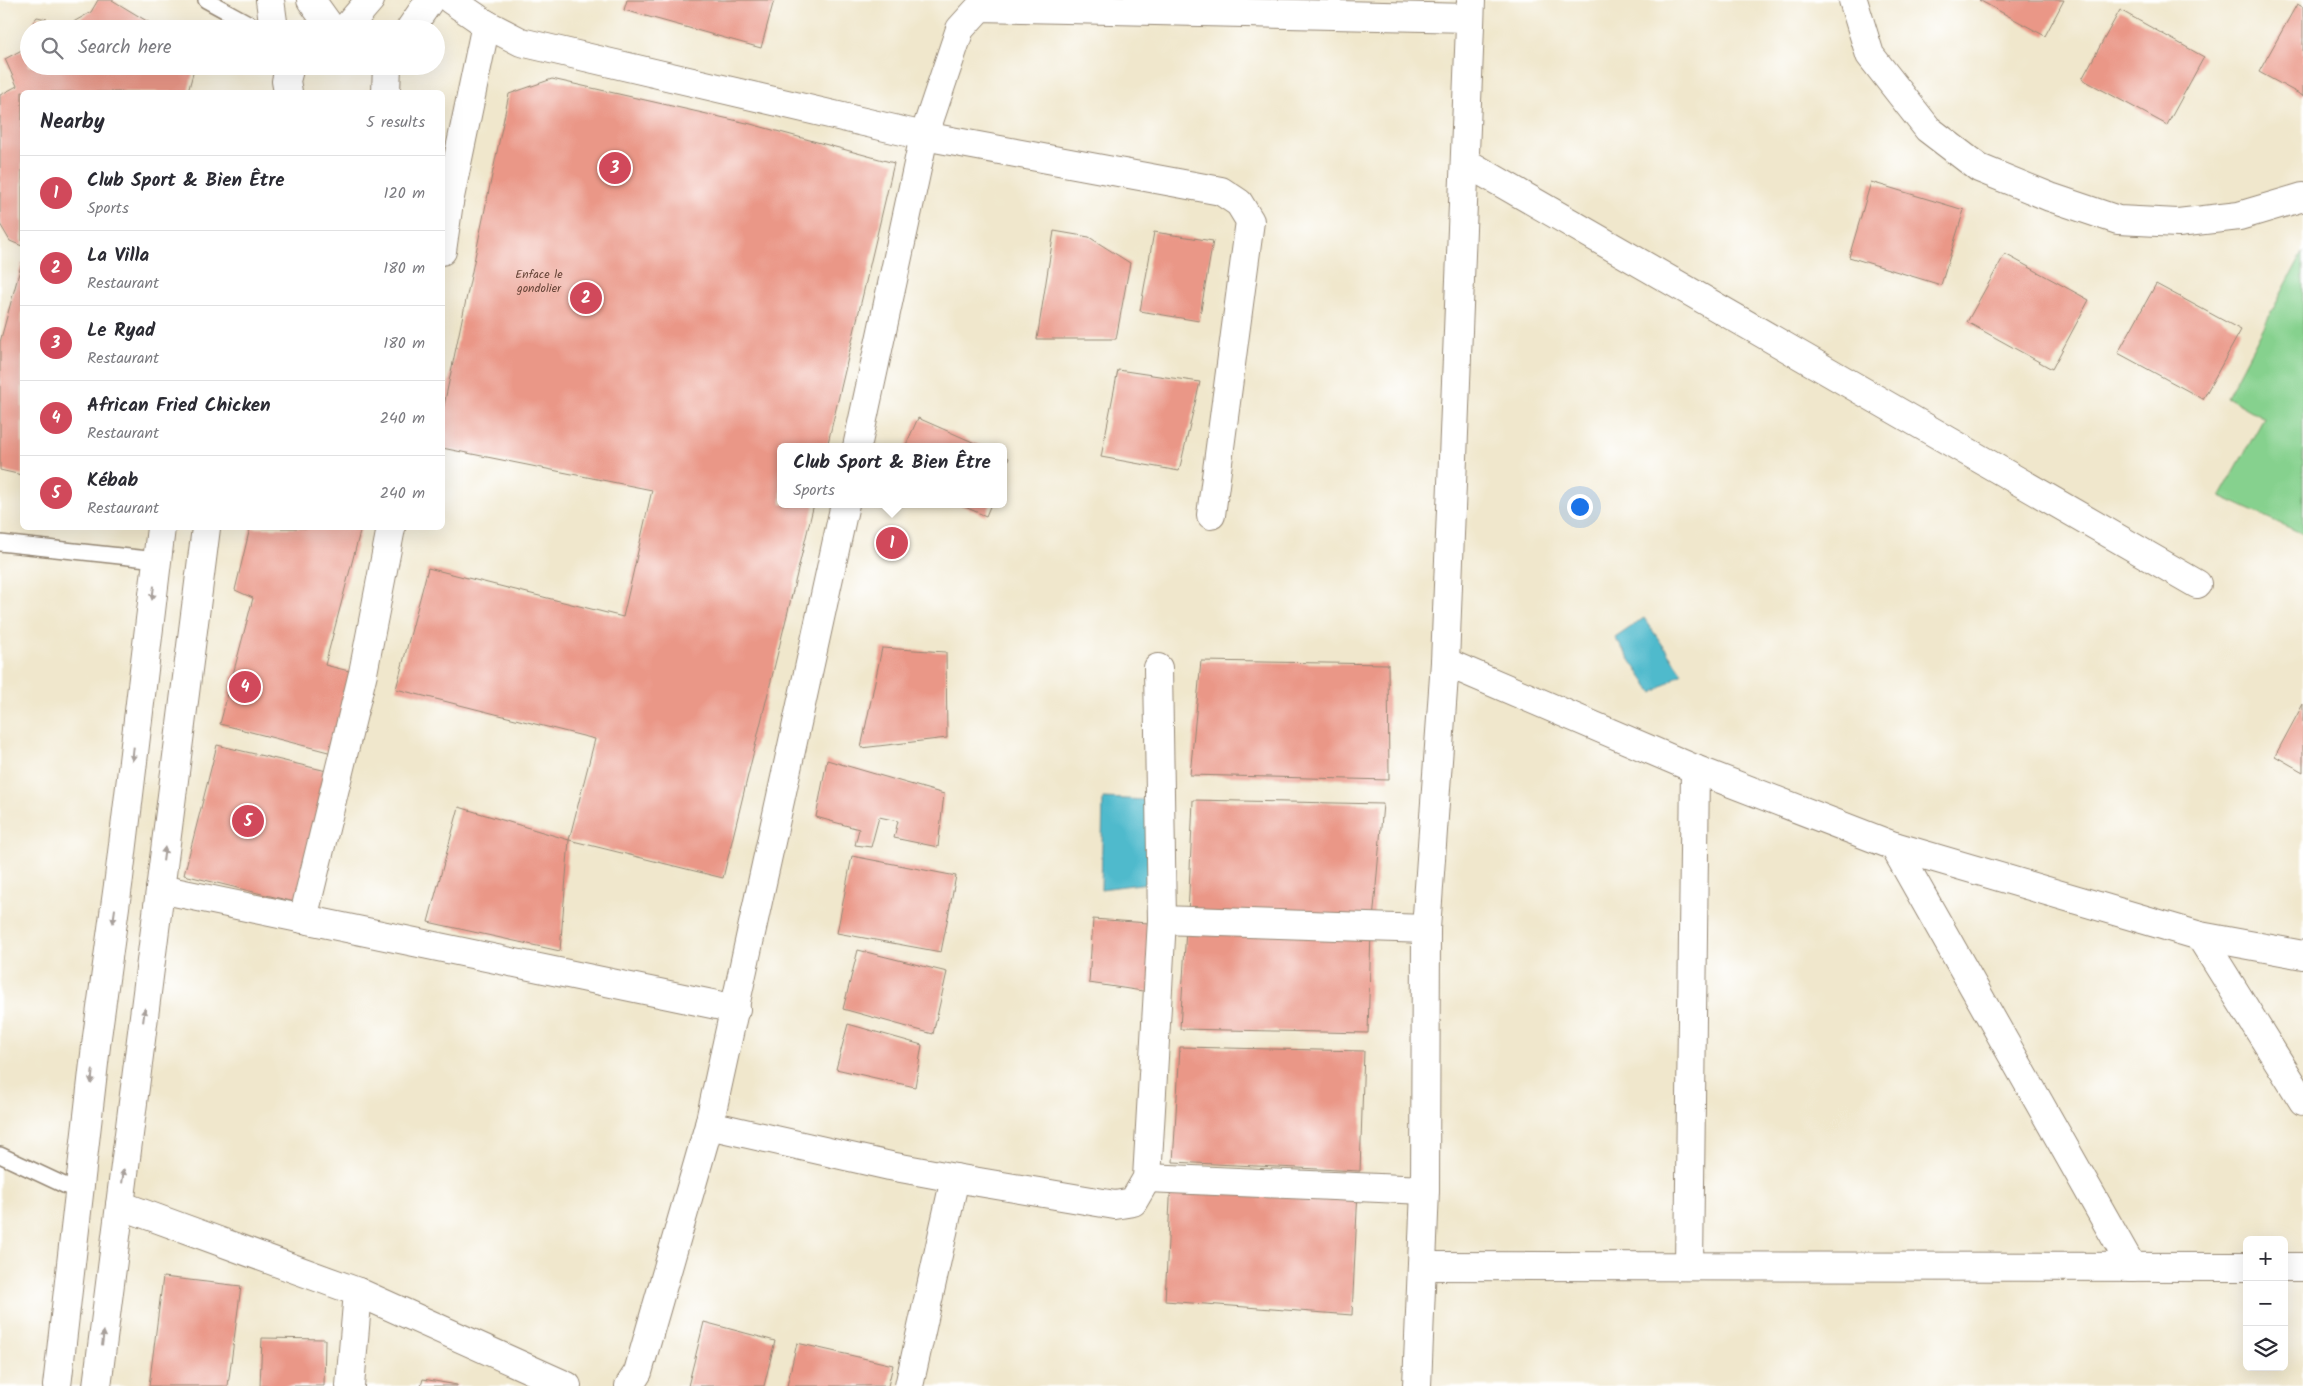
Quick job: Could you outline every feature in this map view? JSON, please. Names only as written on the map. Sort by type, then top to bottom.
[{"type":"main road","points":[[270,0],[273,20]]},
{"type":"main road","points":[[311,0],[325,20]]},
{"type":"main road","points":[[353,20],[370,0]]},
{"type":"main road","points":[[416,20],[430,0]]},
{"type":"main road","points":[[450,0],[486,24],[521,42],[924,136],[1221,191],[1239,203],[1250,221],[1211,515]]},
{"type":"main road","points":[[1852,0],[1870,55],[1928,129],[1979,168],[2050,197],[2118,220],[2178,223],[2239,216],[2303,198]]},
{"type":"main road","points":[[858,443],[924,136],[960,28],[980,7],[1470,9],[1445,662],[1426,929],[1425,1190],[1417,1386]]},
{"type":"main road","points":[[446,202],[486,24]]},
{"type":"main road","points":[[386,90],[387,75]]},
{"type":"main road","points":[[1465,162],[2197,584]]},
{"type":"main road","points":[[629,1386],[638,1372],[709,1126],[844,508]]},
{"type":"main road","points":[[56,1386],[162,530]]},
{"type":"main road","points":[[97,1386],[206,530]]},
{"type":"main road","points":[[303,919],[363,673],[391,530]]},
{"type":"main road","points":[[1445,662],[1695,769],[1894,846],[2200,936],[2303,955]]},
{"type":"main road","points":[[709,1126],[890,1166],[955,1178],[1115,1205],[1133,1202],[1147,1178],[1162,920],[1158,668]]},
{"type":"main road","points":[[1689,1266],[1695,769]]},
{"type":"main road","points":[[1894,846],[2132,1267]]},
{"type":"main road","points":[[160,889],[736,1009]]},
{"type":"main road","points":[[1162,920],[1426,929]]},
{"type":"main road","points":[[2200,936],[2303,1101]]},
{"type":"main road","points":[[909,1386],[955,1178]]},
{"type":"main road","points":[[1147,1178],[1425,1190]]},
{"type":"main road","points":[[120,1205],[358,1292],[567,1386]]},
{"type":"main road","points":[[1422,1266],[2243,1267]]},
{"type":"main road","points":[[2288,1267],[2303,1267]]},
{"type":"main road","points":[[350,1386],[358,1292]]},
{"type":"lane","points":[[206,0],[242,20]]},
{"type":"lane","points":[[0,543],[157,560]]},
{"type":"lane","points":[[0,1155],[79,1192]]},
{"type":"green space","points":[[2303,252],[2303,534],[2220,496],[2264,418],[2227,397]]},
{"type":"water","points":[[1644,618],[1682,673],[1653,693],[1615,638]]},
{"type":"water","points":[[1103,798],[1148,800],[1148,883],[1101,889]]},
{"type":"building","points":[[98,0],[112,0],[145,20],[77,20],[91,12]]},
{"type":"building","points":[[627,0],[774,0],[761,48],[624,10]]},
{"type":"building","points":[[1979,0],[2064,0],[2045,36]]},
{"type":"building","points":[[2297,4],[2303,7],[2303,96],[2259,72]]},
{"type":"building","points":[[2120,10],[2204,57],[2167,125],[2082,79]]},
{"type":"building","points":[[37,17],[48,20],[35,20]]},
{"type":"building","points":[[20,51],[20,75],[193,75],[189,90],[20,90],[20,245],[10,241],[0,224],[0,95],[17,86],[5,59]]},
{"type":"building","points":[[552,79],[747,123],[894,163],[828,443],[777,443],[777,508],[813,508],[723,878],[569,840],[595,739],[396,689],[428,568],[623,617],[652,490],[445,449],[445,401],[509,94]]},
{"type":"building","points":[[1871,182],[1964,210],[1941,285],[1849,257]]},
{"type":"building","points":[[1054,231],[1089,237],[1130,263],[1116,339],[1037,339]]},
{"type":"building","points":[[1154,232],[1213,241],[1199,321],[1140,311]]},
{"type":"building","points":[[2005,254],[2089,300],[2052,369],[1967,322]]},
{"type":"building","points":[[20,269],[20,475],[0,470],[0,342]]},
{"type":"building","points":[[2156,284],[2241,330],[2203,399],[2118,353]]},
{"type":"building","points":[[1118,370],[1200,382],[1179,471],[1101,457]]},
{"type":"building","points":[[918,418],[975,443],[907,443]]},
{"type":"building","points":[[967,508],[989,508],[986,516]]},
{"type":"building","points":[[250,530],[360,530],[325,665],[361,674],[340,755],[220,724],[253,598],[235,590]]},
{"type":"building","points":[[882,648],[946,652],[947,738],[861,748]]},
{"type":"building","points":[[1201,661],[1388,664],[1389,780],[1190,775]]},
{"type":"building","points":[[2303,704],[2303,772],[2275,756]]},
{"type":"building","points":[[217,745],[331,772],[299,903],[184,875]]},
{"type":"building","points":[[827,760],[944,794],[938,847],[894,838],[898,821],[879,817],[871,847],[855,845],[859,829],[816,817]]},
{"type":"building","points":[[1193,800],[1383,804],[1373,921],[1188,916]]},
{"type":"building","points":[[459,807],[569,840],[560,951],[428,922]]},
{"type":"building","points":[[852,856],[956,876],[941,952],[837,933]]},
{"type":"building","points":[[1093,919],[1162,924],[1156,993],[1089,983]]},
{"type":"building","points":[[1186,929],[1371,932],[1368,1033],[1180,1029]]},
{"type":"building","points":[[858,950],[947,972],[933,1034],[843,1009]]},
{"type":"building","points":[[848,1024],[922,1045],[915,1087],[836,1069]]},
{"type":"building","points":[[1180,1047],[1364,1051],[1360,1171],[1173,1162]]},
{"type":"building","points":[[1171,1180],[1358,1190],[1352,1315],[1165,1301]]},
{"type":"building","points":[[163,1277],[241,1286],[228,1386],[149,1386]]},
{"type":"building","points":[[704,1322],[775,1341],[764,1386],[688,1386]]},
{"type":"building","points":[[262,1338],[325,1339],[324,1386],[260,1386]]},
{"type":"building","points":[[797,1343],[893,1365],[888,1386],[787,1386]]},
{"type":"building","points":[[423,1379],[457,1385],[457,1386],[421,1386]]},
{"type":"place","name":"Le Ryad","points":[[615,168]]},
{"type":"place","name":"La Villa","points":[[586,298]]},
{"type":"place","name":"Club Sport & Bien Être","points":[[892,543]]},
{"type":"place","name":"African Fried Chicken","points":[[245,687]]},
{"type":"place","name":"Kébab","points":[[248,821]]}]
